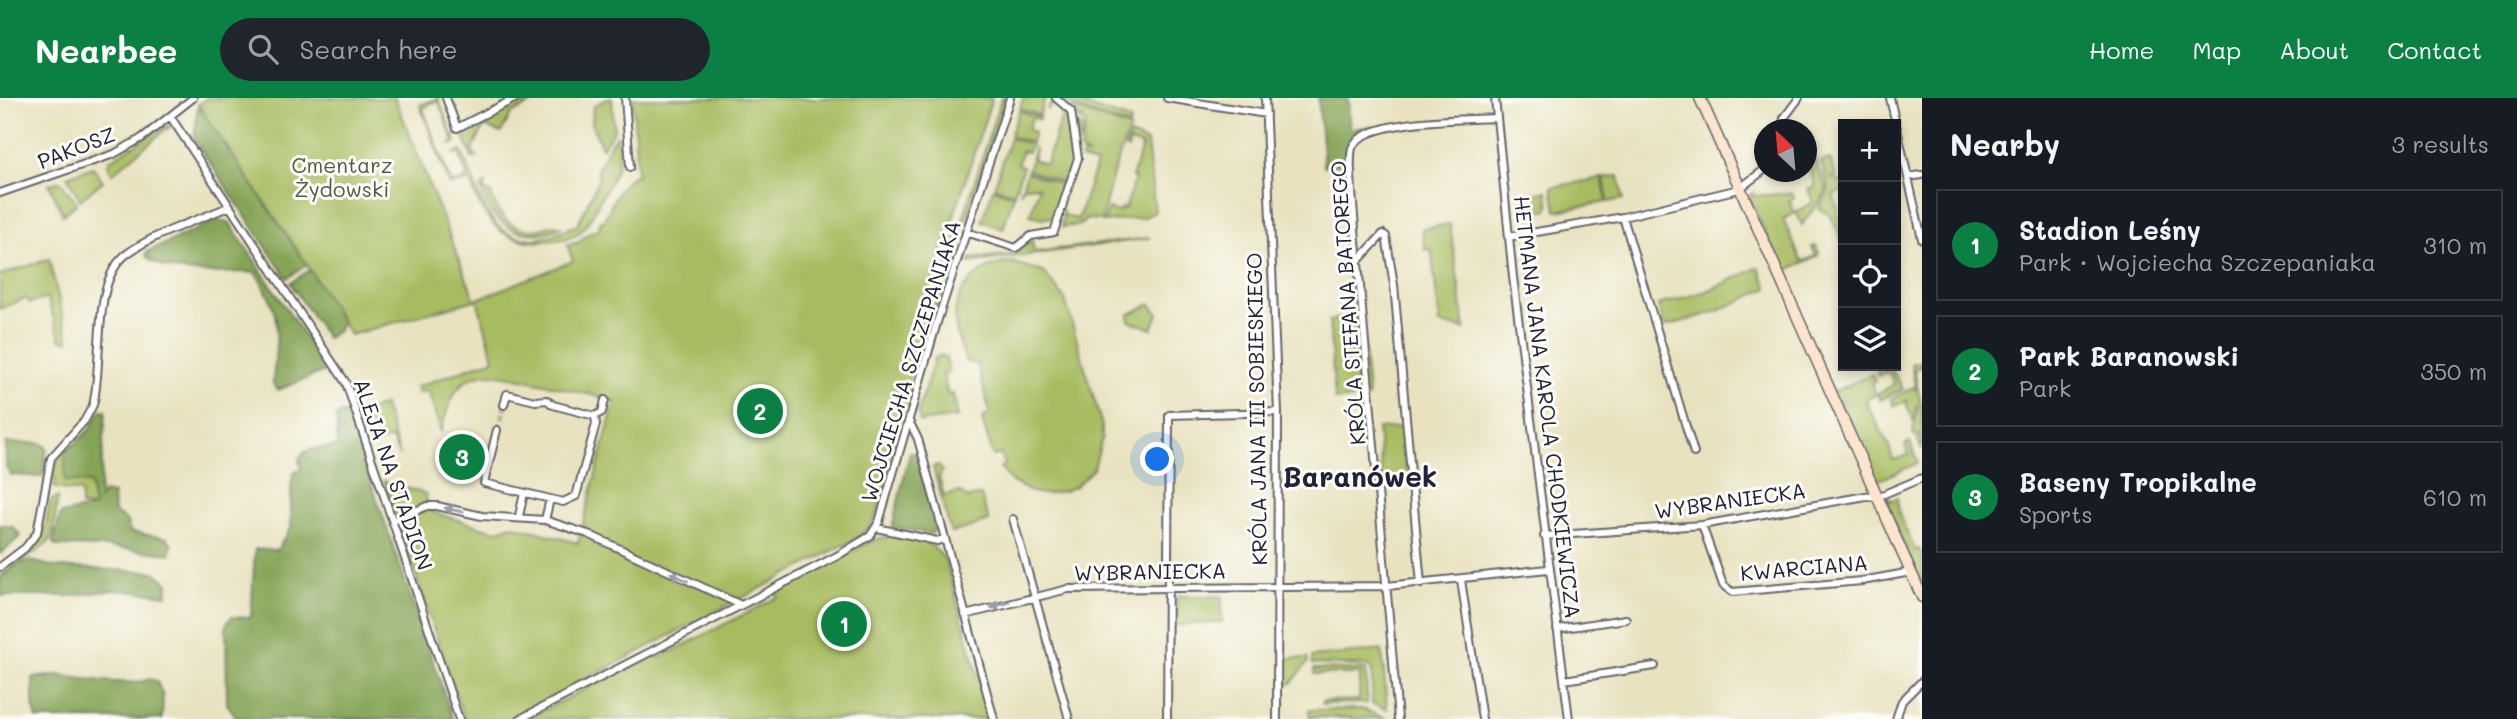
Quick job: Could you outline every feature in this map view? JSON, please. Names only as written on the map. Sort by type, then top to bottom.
[{"type":"street","name":"PAKOSZ","points":[[0,193],[114,154],[142,138],[192,98]]},
{"type":"street","points":[[446,98],[457,128],[516,98]]},
{"type":"street","points":[[625,98],[630,167]]},
{"type":"street","name":"WOJCIECHA SZCZEPANIAKA","points":[[520,719],[856,545],[877,528],[966,232],[1010,98]]},
{"type":"street","points":[[966,232],[1016,248],[1031,236],[1054,232],[1078,158],[1072,115],[1068,106],[1055,98]]},
{"type":"street","points":[[1167,98],[1266,114]]},
{"type":"street","name":"KRÓLA JANA III SOBIESKIEGO","points":[[1265,98],[1278,412],[1277,719]]},
{"type":"street","name":"HETMANA JANA KAROLA CHODKIEWICZA","points":[[1495,98],[1508,237],[1569,719]]},
{"type":"street","points":[[1700,98],[1922,597]]},
{"type":"street","points":[[1784,119],[1799,98]]},
{"type":"street","points":[[1890,98],[1922,239]]},
{"type":"street","name":"ALEJA NA STADION","points":[[170,116],[340,373],[357,410],[459,719]]},
{"type":"street","name":"KRÓLA STEFANA BATOREGO","points":[[1398,719],[1358,261],[1352,153],[1359,139],[1387,125],[1496,118]]},
{"type":"street","points":[[1908,177],[1922,175]]},
{"type":"street","points":[[1508,237],[1623,218],[1739,189],[1754,178]]},
{"type":"street","points":[[0,567],[25,548],[37,533],[51,458],[85,420],[93,405],[105,290],[115,266],[130,251],[230,206]]},
{"type":"street","points":[[1623,218],[1694,453]]},
{"type":"street","points":[[1358,261],[1383,234],[1386,236],[1394,285],[1421,584]]},
{"type":"street","points":[[504,405],[507,394],[535,401],[547,400],[553,405],[595,416],[602,412],[605,400]]},
{"type":"street","points":[[1167,719],[1169,415],[1278,412]]},
{"type":"street","points":[[497,430],[484,483],[550,499],[571,500],[580,492],[595,416]]},
{"type":"street","points":[[909,421],[918,439],[994,719]]},
{"type":"street","name":"WYBRANIECKA","points":[[1544,536],[1702,525],[1866,496],[1877,497],[1922,478]]},
{"type":"street","points":[[519,516],[524,493]]},
{"type":"street","points":[[545,520],[550,499]]},
{"type":"street","points":[[393,521],[432,506],[482,516],[519,516],[545,520],[588,534],[741,604]]},
{"type":"street","points":[[1013,519],[1069,719]]},
{"type":"street","name":"KWARCIANA","points":[[1702,525],[1723,585],[1731,592],[1862,581],[1911,572]]},
{"type":"street","points":[[877,528],[937,541],[944,539]]},
{"type":"street","name":"WYBRANIECKA","points":[[965,615],[1068,589],[1387,586],[1548,569]]},
{"type":"street","points":[[1461,580],[1482,719]]},
{"type":"street","points":[[1557,629],[1626,619]]},
{"type":"street","points":[[1564,680],[1655,666]]},
{"type":"street","points":[[1896,719],[1902,701],[1922,681]]},
{"type":"green space","name":"Cmentarz Żydowski","points":[[206,98],[395,98],[475,300],[350,335],[298,251],[198,105]]},
{"type":"green space","points":[[438,98],[452,134],[455,134],[455,143],[449,145],[454,142],[439,102],[432,102],[423,109],[451,182],[458,183],[467,177],[459,153],[453,154],[461,151],[479,195],[494,222],[518,237],[536,239],[577,226],[599,179],[597,170],[611,142],[617,136],[617,168],[583,229],[567,238],[531,241],[517,239],[496,227],[481,206],[468,178],[465,182],[450,185],[420,105]]},
{"type":"green space","points":[[527,98],[541,98],[511,114],[501,133],[484,126],[472,151],[477,157],[472,158],[462,131]]},
{"type":"green space","points":[[607,98],[612,98],[614,130],[602,148],[592,125],[593,107]]},
{"type":"green space","points":[[633,98],[992,98],[924,308],[931,329],[879,508],[871,525],[857,538],[510,719],[464,719],[384,481],[426,494],[427,506],[435,513],[495,531],[512,525],[578,543],[615,401],[515,378],[484,375],[462,384],[447,411],[441,432],[428,391],[418,393],[416,387],[494,359],[477,299],[573,261],[567,244],[577,243],[590,232],[599,230],[600,221],[603,222],[621,188],[637,174]]},
{"type":"green space","points":[[1001,98],[1006,98],[966,221],[962,222]]},
{"type":"green space","points":[[1023,98],[1045,98],[1040,115],[1020,109]]},
{"type":"green space","points":[[1062,98],[1131,120],[1129,126],[1073,107]]},
{"type":"green space","points":[[1318,98],[1348,98],[1350,129],[1374,126],[1351,142],[1348,163],[1324,166]]},
{"type":"green space","points":[[1053,100],[1063,108],[1052,104],[1047,110]]},
{"type":"green space","points":[[198,105],[307,265],[287,278],[194,139]]},
{"type":"green space","points":[[1064,109],[1073,126],[1074,138],[1073,162],[1067,184],[1028,170],[1035,147],[1033,160],[1046,164]]},
{"type":"green space","points":[[1074,109],[1130,128],[1115,167],[1101,220],[1087,219],[1080,225],[1062,227],[1063,212],[1065,216],[1078,219],[1096,164],[1081,159],[1083,154],[1090,156],[1080,150],[1086,128],[1079,143],[1078,133],[1081,131],[1078,131],[1077,125],[1084,127],[1086,123],[1080,121],[1083,118],[1078,119]]},
{"type":"green space","points":[[1019,111],[1039,117],[1032,118],[1028,130],[1034,132],[1031,143],[1010,136]]},
{"type":"green space","points":[[165,126],[172,126],[112,174],[108,165],[110,160]]},
{"type":"green space","points":[[1130,135],[1147,142],[1155,212],[1145,217],[1103,222],[1108,209],[1119,212],[1121,208],[1125,209],[1135,178],[1132,177],[1142,146],[1130,142],[1128,149],[1125,148]]},
{"type":"green space","points":[[1010,138],[1031,144],[1028,152],[1022,151],[1018,164],[1023,167],[1014,193],[994,187]]},
{"type":"green space","points":[[1830,159],[1836,177],[1829,178],[1838,181],[1838,192],[1833,194],[1838,211],[1838,232],[1831,216],[1819,209],[1829,189],[1821,162]]},
{"type":"green space","points":[[1817,165],[1827,190],[1802,225],[1796,212],[1813,202],[1808,189],[1815,186]]},
{"type":"green space","points":[[93,167],[103,181],[80,200],[67,176]]},
{"type":"green space","points":[[1027,172],[1066,186],[1056,217],[1030,215],[1039,187],[1024,186],[1020,193]]},
{"type":"green space","points":[[1619,176],[1623,199],[1608,202],[1604,178]]},
{"type":"green space","points":[[1602,178],[1607,202],[1556,211],[1552,187]]},
{"type":"green space","points":[[61,182],[77,203],[63,215],[49,184]]},
{"type":"green space","points":[[487,182],[483,190],[491,193],[496,208],[512,224],[527,230],[555,225],[561,227],[534,233],[510,228],[492,212],[486,201],[481,187]]},
{"type":"green space","points":[[993,189],[1014,195],[1003,229],[982,221]]},
{"type":"green space","points":[[1547,191],[1549,207],[1546,211],[1522,206],[1522,197]]},
{"type":"green space","points":[[1753,193],[1754,196],[1792,193],[1794,198],[1789,201],[1795,213],[1783,219],[1800,258],[1804,261],[1816,256],[1812,247],[1816,246],[1819,253],[1817,257],[1783,272],[1749,196]]},
{"type":"green space","points":[[217,220],[229,222],[327,370],[278,390],[273,384],[277,338],[275,314],[265,288],[255,272],[182,271],[156,263],[146,256],[147,252]]},
{"type":"green space","points":[[1450,224],[1465,329],[1440,324],[1431,249],[1425,250],[1422,229]]},
{"type":"green space","points":[[958,231],[962,233],[934,313],[933,310]]},
{"type":"green space","points":[[1150,238],[969,263],[970,259],[1015,254],[1032,240],[1034,252]]},
{"type":"green space","points":[[49,259],[69,341],[61,340],[47,298],[30,303],[26,298],[0,309],[0,275]]},
{"type":"green space","points":[[1011,262],[1044,272],[1065,299],[1102,426],[1102,438],[1094,468],[1076,486],[1064,491],[1045,494],[1031,492],[1012,482],[1000,468],[1005,464],[1000,454],[993,456],[982,419],[990,412],[977,364],[966,362],[957,336],[956,307],[965,288],[980,273]]},
{"type":"green space","points":[[1759,267],[1768,288],[1718,311],[1664,327],[1658,305],[1707,291]]},
{"type":"green space","points":[[310,270],[342,322],[339,330],[327,338],[290,283]]},
{"type":"green space","points":[[1151,304],[1158,314],[1152,329],[1129,321],[1129,314]]},
{"type":"green space","points":[[1361,313],[1368,398],[1335,400],[1329,321]]},
{"type":"green space","points":[[940,355],[946,358],[949,372],[943,374],[948,395],[953,394],[958,417],[920,422],[918,411],[935,357],[939,358]]},
{"type":"green space","points":[[1922,361],[1922,367],[1914,369],[1922,408],[1922,450],[1917,439],[1920,438],[1919,435],[1914,436],[1913,433],[1918,404],[1913,421],[1906,403],[1909,400],[1894,406],[1891,399],[1914,387],[1916,391],[1911,364]]},
{"type":"green space","points":[[1893,371],[1903,389],[1880,400],[1878,394],[1894,384],[1889,372],[1878,376],[1876,372]]},
{"type":"green space","points":[[1872,374],[1875,381],[1871,383],[1876,395],[1867,399],[1867,404],[1889,446],[1893,460],[1909,455],[1905,445],[1910,442],[1918,463],[1875,482],[1835,391]]},
{"type":"green space","points":[[384,405],[400,456],[391,438],[378,444],[364,412]]},
{"type":"green space","points":[[101,410],[106,410],[99,499],[104,492],[113,494],[114,512],[127,521],[130,532],[167,538],[172,545],[170,554],[109,547],[56,546],[53,542],[61,514],[94,507],[90,483],[65,481],[65,453],[89,430]]},
{"type":"green space","points":[[342,413],[348,416],[453,719],[238,719],[227,704],[226,625],[231,617],[251,617],[255,549],[277,550],[291,528],[291,484],[294,473],[301,469],[299,459],[311,449],[338,446],[336,417]]},
{"type":"green space","points":[[1403,427],[1407,476],[1382,479],[1378,429]]},
{"type":"green space","points":[[6,443],[41,443],[47,448],[42,477],[11,475],[6,467]]},
{"type":"green space","points":[[72,443],[65,453],[90,483],[94,507],[81,506],[81,492],[54,488],[55,479],[52,478],[60,455]]},
{"type":"green space","points":[[910,452],[916,454],[936,524],[936,529],[931,534],[892,527]]},
{"type":"green space","points":[[938,465],[942,471],[939,477],[944,496],[959,492],[968,498],[981,495],[989,521],[951,533],[933,467]]},
{"type":"green space","points":[[1888,496],[1890,501],[1897,498],[1900,517],[1915,550],[1919,549],[1922,556],[1922,586],[1885,502]]},
{"type":"green space","points":[[58,497],[53,534],[48,543],[0,577],[35,545],[46,523],[50,501]]},
{"type":"green space","points":[[0,525],[13,527],[21,536],[0,554]]},
{"type":"green space","points":[[893,535],[923,541],[946,561],[990,719],[527,719],[656,652],[659,658],[778,597],[775,590],[871,541]]},
{"type":"green space","points":[[32,561],[55,567],[155,572],[168,583],[167,595],[116,590],[68,596],[0,596],[0,577],[20,563]]},
{"type":"green space","points":[[1177,596],[1222,596],[1222,622],[1176,625]]},
{"type":"green space","points":[[1382,650],[1387,709],[1372,704],[1372,671],[1369,666],[1312,664],[1312,657]]},
{"type":"green space","points":[[1286,658],[1308,658],[1308,662],[1292,683],[1286,684]]},
{"type":"green space","points":[[1314,669],[1366,670],[1367,703],[1322,704],[1322,701],[1359,700],[1360,674],[1314,674]]},
{"type":"green space","points":[[58,675],[119,682],[148,679],[157,681],[163,696],[162,719],[37,719],[33,705],[33,678]]},
{"type":"green space","points":[[1362,709],[1387,719],[1310,717],[1309,710]]},
{"type":"tunnel","points":[[497,430],[504,405]]},
{"type":"place","name":"Park Baranowski","points":[[760,411]]},
{"type":"place","name":"Baseny Tropikalne","points":[[462,457]]},
{"type":"place","name":"Stadion Leśny","points":[[844,624]]},
{"type":"district","name":"Baranówek","points":[[1360,476]]}]
